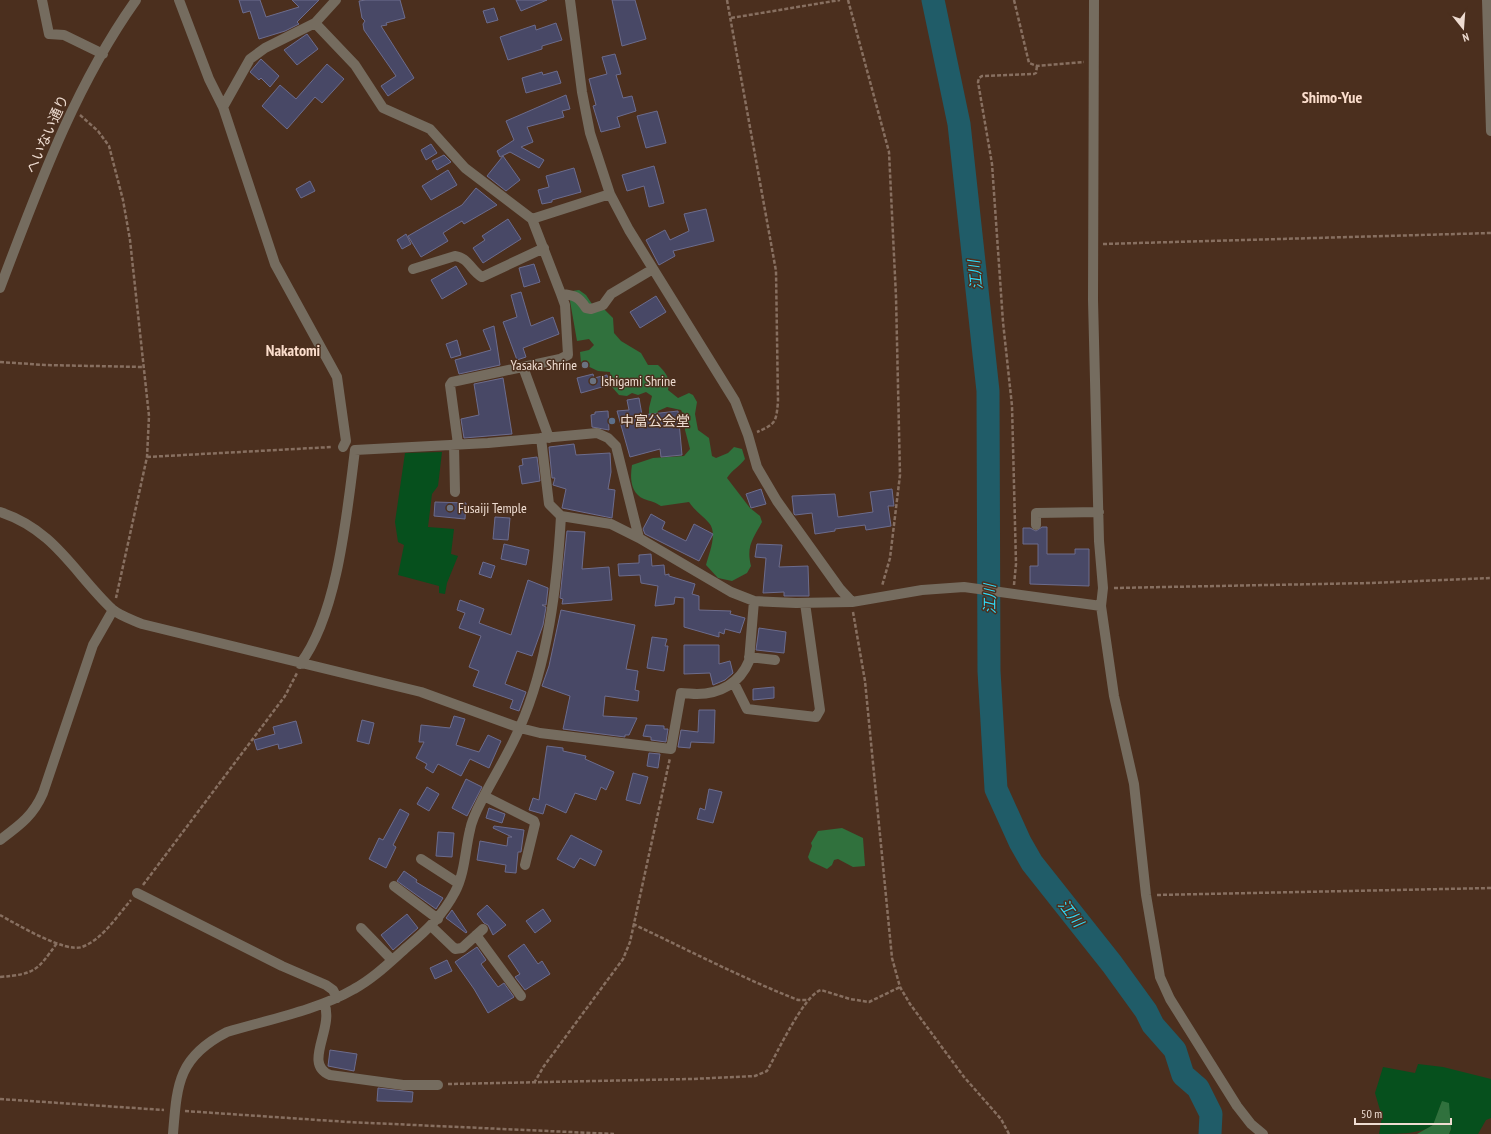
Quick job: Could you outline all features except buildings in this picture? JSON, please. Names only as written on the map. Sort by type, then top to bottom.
[{"type":"street","points":[[42,0],[50,34],[64,35],[103,54]]},
{"type":"street","name":"へいない通り","points":[[0,288],[71,109],[121,22],[136,0]]},
{"type":"street","points":[[179,0],[209,79],[223,108],[275,264],[337,377],[346,440],[343,447]]},
{"type":"street","points":[[223,108],[250,59],[265,48],[315,23],[336,0]]},
{"type":"street","points":[[570,0],[582,92],[590,133],[610,194],[629,230],[735,401],[748,436],[757,467],[777,502],[840,589],[852,602]]},
{"type":"street","points":[[1094,0],[1094,308],[1099,512],[1103,588],[1101,606],[1114,696],[1134,784],[1146,895],[1160,977],[1170,999],[1237,1106],[1250,1124],[1263,1134]]},
{"type":"street","points":[[1487,0],[1491,131]]},
{"type":"street","points":[[315,23],[355,65],[383,108],[430,129],[465,168],[532,219],[565,305],[568,355],[560,359],[452,382],[450,385],[456,444],[455,492]]},
{"type":"street","points":[[532,219],[610,194]]},
{"type":"street","points":[[413,269],[455,256],[462,257],[482,277],[544,248]]},
{"type":"street","points":[[561,294],[580,298],[586,308],[591,309],[603,305],[610,294],[653,269]]},
{"type":"street","points":[[523,367],[545,438],[549,504],[561,516],[611,524],[639,538],[731,592],[754,601],[805,603],[852,602],[880,596],[964,587],[1101,606]]},
{"type":"street","points":[[300,664],[311,650],[327,609],[346,517],[355,450],[545,438],[597,433],[608,438],[616,446],[639,538]]},
{"type":"street","points":[[0,512],[31,526],[57,546],[113,610],[142,624],[300,664],[421,692],[520,728],[540,733],[672,749],[681,693],[705,694],[724,689],[734,683],[746,668],[749,657],[754,601]]},
{"type":"street","points":[[1036,525],[1036,513],[1099,512]]},
{"type":"street","points":[[173,1134],[178,1083],[184,1068],[196,1053],[213,1038],[226,1032],[324,1003],[337,998],[367,981],[434,922],[456,890],[470,828],[484,796],[520,728],[535,688],[551,614],[559,551],[561,516]]},
{"type":"street","points":[[734,683],[747,709],[816,717],[820,710],[805,603]]},
{"type":"street","points":[[0,840],[28,819],[37,808],[44,793],[93,645],[113,610]]},
{"type":"street","points":[[749,657],[775,660]]},
{"type":"street","points":[[484,796],[534,821],[535,824],[525,865]]},
{"type":"street","points":[[421,860],[458,883]]},
{"type":"street","points":[[394,886],[434,922],[455,949],[462,948],[479,932],[521,996]]},
{"type":"street","points":[[138,893],[282,966],[326,985],[333,990],[337,998]]},
{"type":"street","points":[[361,928],[392,960]]},
{"type":"street","points":[[324,1003],[327,1010],[327,1019],[325,1033],[317,1055],[319,1068],[323,1072],[330,1075],[402,1085],[438,1085]]},
{"type":"path","points":[[727,0],[776,271],[778,402],[776,419],[771,426],[748,436]]},
{"type":"path","points":[[731,18],[840,0]]},
{"type":"path","points":[[848,0],[889,152],[896,298],[900,475],[890,558],[880,596]]},
{"type":"path","points":[[1014,0],[1029,63],[1036,66],[1094,61]]},
{"type":"path","points":[[1008,592],[1016,564],[1012,406],[1003,322],[992,164],[978,82],[979,78],[982,76],[1034,74],[1036,73],[1036,66]]},
{"type":"path","points":[[71,109],[98,131],[109,146],[128,223],[149,416],[147,457],[113,610]]},
{"type":"path","points":[[1094,244],[1491,233]]},
{"type":"path","points":[[0,362],[45,365],[143,367]]},
{"type":"path","points":[[147,457],[343,447]]},
{"type":"path","points":[[1103,588],[1371,583],[1491,578]]},
{"type":"path","points":[[852,602],[864,681],[892,958],[900,987],[910,1004],[964,1077],[1001,1119],[1009,1134]]},
{"type":"path","points":[[0,915],[43,938],[69,947],[82,947],[106,929],[138,893],[285,696],[300,664]]},
{"type":"path","points":[[534,1083],[544,1066],[623,959],[633,924],[672,749]]},
{"type":"path","points":[[1146,895],[1491,888]]},
{"type":"path","points":[[633,924],[699,954],[753,982],[798,1000],[807,1000]]},
{"type":"path","points":[[0,977],[27,974],[36,970],[57,943]]},
{"type":"path","points":[[438,1085],[692,1079],[761,1074],[767,1071],[807,1000],[822,990],[850,999],[869,1002],[900,987]]},
{"type":"path","points":[[0,1099],[174,1113],[614,1134]]},
{"type":"green space","points":[[579,290],[586,295],[592,304],[599,304],[613,318],[614,333],[621,341],[641,353],[648,365],[658,365],[667,376],[669,383],[668,390],[678,398],[689,393],[693,395],[697,402],[695,414],[698,430],[709,438],[712,456],[716,458],[728,453],[734,447],[742,449],[745,459],[727,478],[750,508],[760,516],[762,522],[751,543],[749,553],[751,566],[747,573],[732,581],[718,578],[706,565],[713,538],[712,527],[689,502],[661,506],[644,499],[636,493],[631,479],[632,465],[653,458],[684,456],[690,449],[685,430],[684,416],[681,410],[667,407],[658,411],[655,418],[649,419],[649,408],[652,396],[646,392],[638,395],[632,393],[627,396],[619,395],[612,387],[610,372],[598,371],[581,363],[580,352],[589,350],[594,345],[589,339],[577,341],[570,301],[572,291]]},
{"type":"green space","points":[[442,452],[438,486],[432,494],[428,527],[454,529],[451,554],[458,556],[447,583],[445,594],[439,593],[439,586],[398,575],[404,545],[398,542],[395,522],[405,453]]},
{"type":"green space","points":[[842,828],[863,838],[865,866],[853,867],[838,859],[834,860],[832,865],[827,869],[810,861],[808,857],[812,846],[811,843],[818,831]]},
{"type":"green space","points":[[1418,1064],[1443,1067],[1491,1079],[1491,1118],[1486,1120],[1478,1134],[1449,1134],[1451,1129],[1442,1102],[1433,1125],[1428,1128],[1408,1133],[1379,1134],[1382,1117],[1375,1093],[1383,1067],[1415,1073]]},
{"type":"green space","points":[[1442,1101],[1449,1103],[1451,1129],[1449,1134],[1417,1134],[1433,1125]]},
{"type":"waterway","name":"江川","points":[[933,0],[959,124],[988,391],[989,671],[996,789],[1020,842],[1032,863],[1112,964],[1146,1011],[1153,1025],[1175,1050],[1183,1075],[1198,1088],[1211,1114],[1210,1134]]},
{"type":"place","name":"Yasaka Shrine","points":[[585,365]]},
{"type":"place","name":"Ishigami Shrine","points":[[593,381]]},
{"type":"place","name":"中富公会堂","points":[[612,421]]},
{"type":"place","name":"Fusaiji Temple","points":[[450,508]]},
{"type":"district","name":"Shimo-Yue","points":[[1332,97]]},
{"type":"district","name":"Nakatomi","points":[[293,350]]}]
